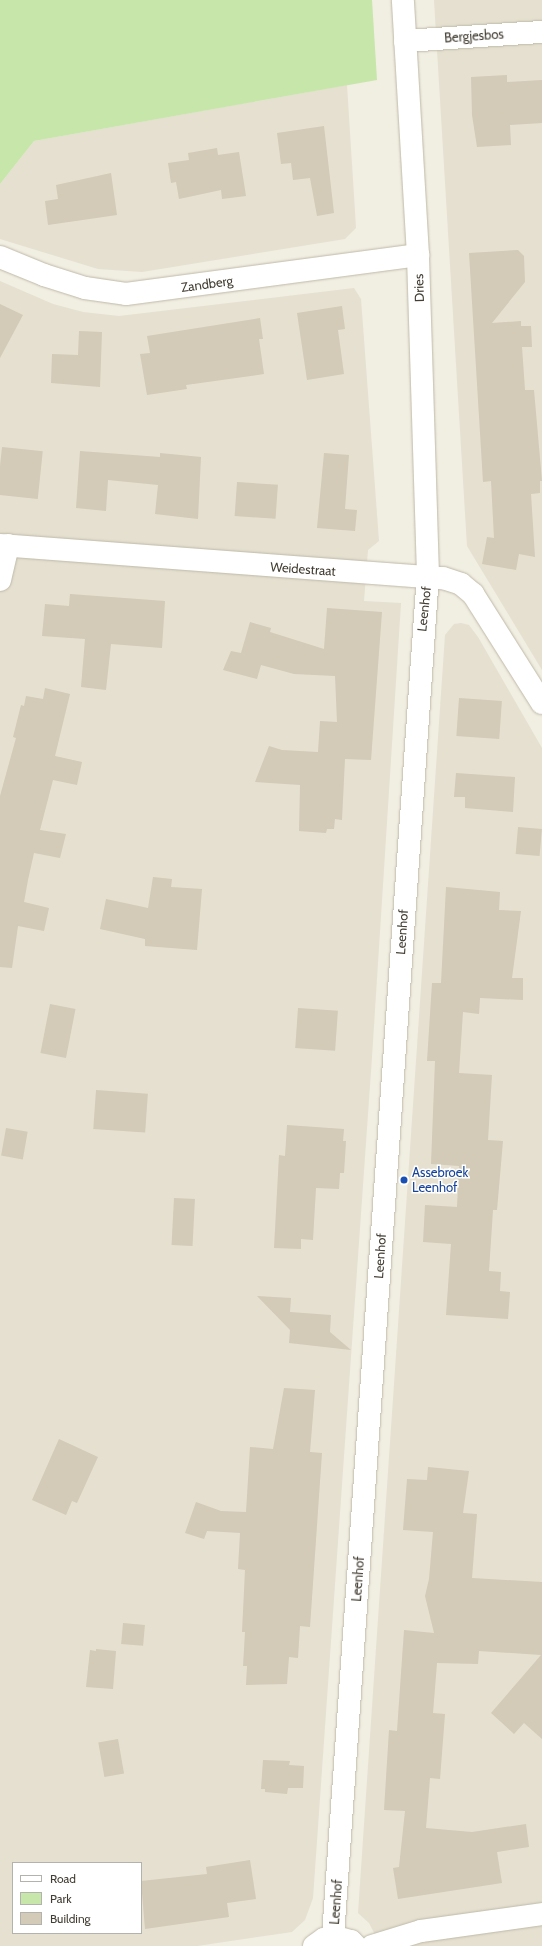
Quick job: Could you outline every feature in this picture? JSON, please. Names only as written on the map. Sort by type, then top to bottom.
[{"type":"street","name":"Dries","points":[[403,0],[418,255],[428,575]]},
{"type":"street","name":"Bergjesbos","points":[[405,41],[542,32]]},
{"type":"street","name":"Zandberg","points":[[0,257],[44,275],[85,288],[126,294],[418,255]]},
{"type":"street","name":"Weidestraat","points":[[4,545],[388,575],[428,575],[461,584],[473,594],[542,703]]},
{"type":"street","points":[[0,580],[4,545]]},
{"type":"street","name":"Leenhof","points":[[333,1936],[423,622],[428,575]]},
{"type":"street","points":[[372,1946],[421,1931],[542,1914]]},
{"type":"street","points":[[314,1946],[324,1938],[333,1936],[351,1941],[356,1946]]},
{"type":"shaded area","points":[[434,0],[542,0],[542,670],[467,546]]},
{"type":"shaded area","points":[[347,85],[356,228],[345,239],[142,272],[98,269],[0,239],[0,184],[34,141]]},
{"type":"shaded area","points":[[0,281],[53,304],[83,312],[119,316],[354,288],[361,299],[379,541],[368,550],[364,601],[401,603],[372,1057],[313,1898],[305,1920],[292,1932],[197,1946],[0,1946]]},
{"type":"shaded area","points":[[461,623],[469,625],[478,637],[542,748],[542,1946],[381,1946],[369,1923],[358,1913],[445,635],[454,624]]},
{"type":"green space","points":[[0,0],[372,0],[377,80],[34,141],[0,184]]},
{"type":"building","points":[[507,75],[507,82],[542,80],[542,123],[510,125],[511,145],[477,147],[472,115],[471,77]]},
{"type":"building","points":[[324,126],[334,213],[317,216],[310,178],[293,180],[291,163],[281,164],[277,133]]},
{"type":"building","points":[[217,148],[218,155],[239,152],[246,196],[222,199],[221,190],[179,199],[176,182],[171,183],[168,163],[189,160],[188,153]]},
{"type":"building","points":[[111,173],[117,215],[48,225],[45,201],[58,199],[56,185]]},
{"type":"building","points":[[518,250],[524,256],[525,282],[492,323],[521,321],[521,326],[531,326],[532,347],[522,347],[525,390],[534,390],[542,481],[540,481],[540,493],[531,494],[535,557],[519,554],[516,570],[482,564],[487,537],[494,538],[491,481],[483,482],[469,253]]},
{"type":"building","points":[[0,304],[23,315],[0,358]]},
{"type":"building","points":[[342,306],[345,329],[338,330],[344,374],[307,380],[297,313]]},
{"type":"building","points":[[260,318],[263,339],[259,339],[264,374],[186,385],[187,389],[147,395],[140,354],[150,353],[147,336]]},
{"type":"building","points":[[79,331],[102,332],[100,387],[51,383],[52,354],[78,355]]},
{"type":"building","points":[[2,447],[43,451],[38,499],[0,495],[0,466]]},
{"type":"building","points":[[80,451],[160,457],[160,453],[201,457],[198,519],[155,514],[158,485],[108,480],[106,511],[76,508]]},
{"type":"building","points":[[324,453],[349,455],[345,509],[357,510],[355,531],[317,528]]},
{"type":"building","points":[[237,482],[278,485],[276,519],[235,516]]},
{"type":"building","points":[[70,594],[165,601],[162,648],[111,644],[106,690],[81,687],[85,639],[42,636],[45,604],[69,606]]},
{"type":"building","points":[[327,608],[382,612],[371,760],[345,759],[342,820],[335,819],[334,829],[327,829],[326,833],[299,831],[300,785],[255,782],[269,746],[282,750],[318,752],[320,721],[337,722],[335,676],[294,674],[261,665],[257,679],[223,670],[231,651],[241,653],[250,622],[271,628],[270,632],[324,649]]},
{"type":"building","points":[[45,688],[70,694],[55,756],[82,762],[77,785],[53,780],[40,830],[66,834],[60,858],[34,853],[24,902],[49,908],[44,931],[18,926],[12,968],[0,967],[0,796],[16,738],[13,737],[21,705],[24,706],[26,696],[43,699]]},
{"type":"building","points":[[459,698],[502,701],[499,739],[456,736]]},
{"type":"building","points":[[456,773],[515,777],[513,812],[465,808],[465,797],[454,797]]},
{"type":"building","points":[[518,827],[542,829],[540,856],[516,854]]},
{"type":"building","points":[[153,877],[172,879],[171,887],[202,889],[197,950],[145,946],[145,939],[100,929],[106,899],[148,908]]},
{"type":"building","points":[[446,887],[500,892],[499,910],[521,911],[512,978],[523,978],[523,1000],[480,998],[479,1014],[463,1012],[459,1073],[492,1075],[488,1140],[503,1141],[497,1210],[493,1210],[489,1271],[501,1272],[500,1291],[510,1292],[508,1319],[446,1315],[451,1244],[423,1242],[425,1205],[457,1207],[459,1166],[431,1164],[435,1061],[427,1061],[432,983],[441,983]]},
{"type":"building","points":[[50,1004],[76,1009],[66,1058],[40,1053]]},
{"type":"building","points":[[298,1008],[338,1011],[335,1051],[295,1048]]},
{"type":"building","points":[[96,1090],[148,1094],[145,1133],[93,1129]]},
{"type":"building","points":[[287,1125],[344,1129],[343,1141],[346,1141],[344,1173],[340,1173],[339,1189],[316,1188],[313,1240],[301,1239],[301,1249],[274,1248],[279,1155],[285,1156]]},
{"type":"building","points":[[6,1128],[28,1132],[23,1159],[1,1156]]},
{"type":"building","points":[[174,1198],[195,1199],[193,1246],[172,1245]]},
{"type":"building","points":[[257,1296],[291,1298],[290,1312],[331,1315],[330,1332],[351,1350],[289,1343],[290,1330]]},
{"type":"building","points":[[284,1388],[315,1390],[310,1452],[322,1453],[310,1627],[300,1626],[298,1658],[289,1657],[287,1684],[246,1685],[247,1666],[243,1666],[245,1632],[242,1632],[245,1570],[238,1569],[240,1533],[207,1531],[204,1539],[185,1533],[196,1502],[221,1511],[246,1512],[250,1447],[273,1449]]},
{"type":"building","points":[[59,1439],[98,1457],[77,1503],[72,1501],[66,1515],[32,1500]]},
{"type":"building","points":[[428,1467],[469,1471],[463,1513],[477,1514],[472,1578],[542,1582],[542,1739],[524,1723],[514,1734],[491,1713],[541,1655],[479,1651],[478,1664],[437,1663],[433,1713],[445,1714],[440,1779],[430,1778],[426,1828],[472,1832],[526,1824],[529,1847],[497,1852],[502,1883],[398,1899],[393,1868],[399,1867],[405,1811],[384,1810],[389,1730],[397,1731],[404,1630],[434,1633],[425,1596],[429,1579],[433,1532],[403,1530],[407,1479],[427,1480]]},
{"type":"building","points":[[123,1623],[145,1625],[143,1646],[121,1644]]},
{"type":"building","points":[[96,1649],[116,1651],[113,1689],[86,1687],[90,1650],[96,1651]]},
{"type":"building","points":[[118,1739],[124,1773],[104,1777],[98,1742]]},
{"type":"building","points":[[263,1760],[290,1761],[289,1765],[304,1766],[303,1788],[288,1788],[287,1794],[265,1792],[265,1789],[261,1789]]},
{"type":"building","points":[[250,1860],[256,1899],[227,1903],[229,1917],[145,1929],[142,1881],[207,1874],[206,1867]]},
{"type":"place","name":"Assebroek Leenhof","points":[[404,1180]]}]
